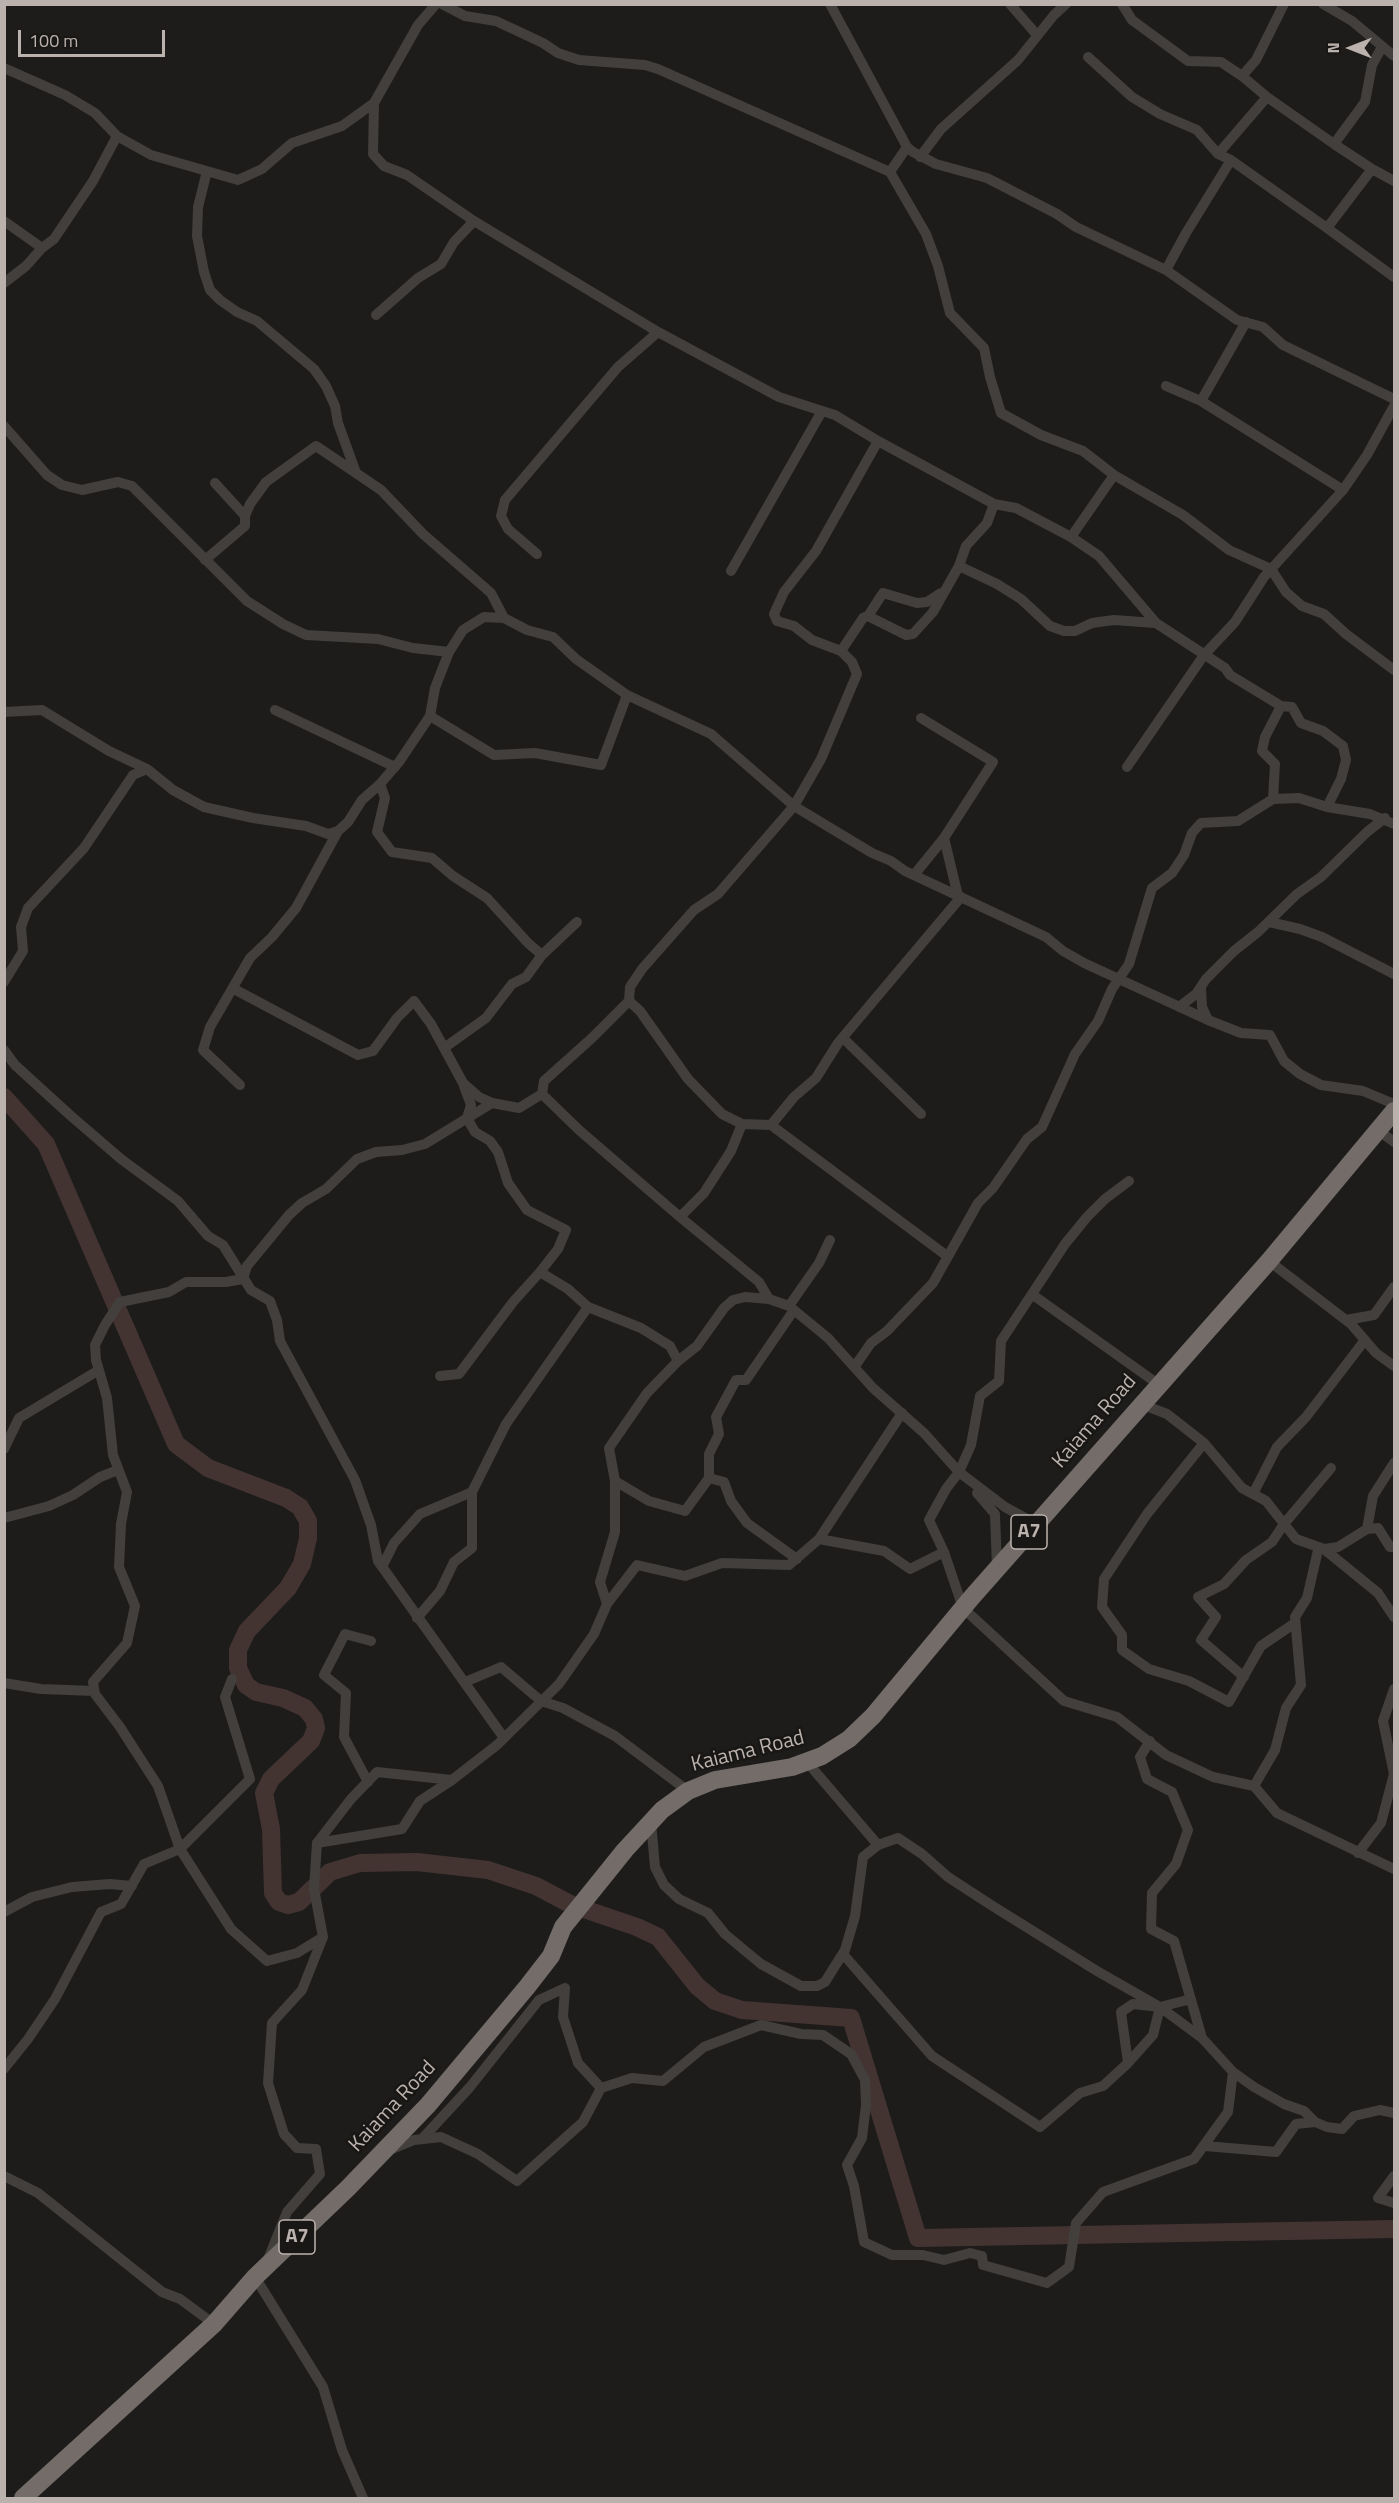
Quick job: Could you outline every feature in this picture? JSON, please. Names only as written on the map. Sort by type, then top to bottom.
[{"type":"highway","name":"Kaiama Road","points":[[23,2499],[214,2324],[259,2273],[428,2105],[551,1956],[563,1927],[651,1820],[688,1791],[732,1775],[807,1762],[834,1749],[873,1716],[997,1568],[1269,1261],[1395,1111]]},
{"type":"street","points":[[4,68],[64,95],[95,113],[117,136],[151,155],[237,180],[262,169],[292,143],[342,126],[374,103],[418,25],[436,4]]},
{"type":"street","points":[[442,4],[465,16],[496,21],[543,43],[558,53],[579,60],[645,65],[658,69],[890,172],[923,226],[938,266],[950,313],[984,348],[1001,413],[1041,435],[1083,451],[1114,475],[1183,515],[1228,549],[1270,569],[1286,592],[1302,606],[1324,614],[1346,634],[1395,670]]},
{"type":"street","points":[[830,4],[907,147],[920,157],[936,164],[987,178],[1076,227],[1166,270],[1230,317],[1263,327],[1283,345],[1395,399]]},
{"type":"street","points":[[1010,4],[1038,35]]},
{"type":"street","points":[[920,157],[941,129],[1018,60],[1066,4]]},
{"type":"street","points":[[1122,4],[1132,20],[1188,61],[1221,62],[1334,144],[1395,181]]},
{"type":"street","points":[[1242,76],[1256,60],[1284,4]]},
{"type":"street","points":[[1323,4],[1352,21],[1395,56]]},
{"type":"street","points":[[1334,144],[1365,102],[1372,65],[1382,47]]},
{"type":"street","points":[[1088,57],[1132,97],[1160,114],[1197,130],[1218,154],[1231,160],[1395,277]]},
{"type":"street","points":[[1218,154],[1267,97]]},
{"type":"street","points":[[374,103],[373,154],[384,166],[407,175],[474,221],[658,332],[779,397],[835,415],[994,504],[1016,508],[1071,537],[1099,556],[1156,623],[1225,668],[1230,675],[1281,706],[1292,707],[1301,723],[1323,731],[1343,746],[1346,760],[1341,779],[1328,807]]},
{"type":"street","points":[[4,283],[54,239],[87,190],[117,136]]},
{"type":"street","points":[[890,172],[907,147]]},
{"type":"street","points":[[1166,270],[1231,160]]},
{"type":"street","points":[[1327,228],[1372,169]]},
{"type":"street","points":[[207,171],[198,207],[197,236],[210,290],[220,300],[256,321],[314,369],[326,386],[335,406],[338,423],[356,473]]},
{"type":"street","points":[[4,221],[42,248]]},
{"type":"street","points":[[376,315],[418,278],[441,264],[454,242],[474,221]]},
{"type":"street","points":[[1201,401],[1246,322]]},
{"type":"street","points":[[537,554],[508,529],[501,516],[505,500],[618,367],[658,332]]},
{"type":"street","points":[[1166,386],[1201,401],[1343,490]]},
{"type":"street","points":[[1127,767],[1204,655],[1235,622],[1270,569],[1302,538],[1343,490],[1367,455],[1395,406]]},
{"type":"street","points":[[731,571],[822,411]]},
{"type":"street","points":[[4,426],[47,476],[62,485],[82,490],[118,482],[132,486],[248,601],[283,624],[306,635],[378,639],[413,648],[448,652]]},
{"type":"street","points":[[542,1094],[544,1080],[592,1038],[628,1001],[630,987],[642,969],[694,910],[718,894],[794,806],[821,759],[857,674],[852,662],[841,651],[812,640],[794,626],[777,621],[774,614],[784,592],[816,551],[878,441]]},
{"type":"street","points":[[205,560],[245,526],[250,504],[266,482],[316,446],[381,490],[423,534],[491,593],[504,618]]},
{"type":"street","points":[[1071,537],[1114,475]]},
{"type":"street","points":[[215,483],[246,516]]},
{"type":"street","points":[[868,616],[906,635],[913,634],[933,612],[966,546],[987,523],[994,504]]},
{"type":"street","points":[[958,566],[997,584],[1021,599],[1050,626],[1064,632],[1075,631],[1092,623],[1114,620],[1156,623]]},
{"type":"street","points":[[841,651],[883,593],[917,603],[927,602],[942,593]]},
{"type":"street","points":[[240,1085],[204,1050],[210,1027],[250,958],[273,937],[296,909],[338,831],[348,822],[363,800],[395,767],[430,716],[435,688],[448,652],[463,630],[484,617],[504,618],[527,630],[553,637],[576,659],[627,695],[711,734],[794,806],[872,853],[885,857],[899,868],[1046,937],[1063,951],[1084,963],[1179,1007],[1241,1033],[1270,1035],[1284,1061],[1300,1074],[1321,1085],[1363,1090],[1395,1104]]},
{"type":"street","points":[[430,716],[494,755],[535,753],[601,765],[627,695]]},
{"type":"street","points":[[1274,800],[1275,764],[1262,751],[1265,737],[1281,706]]},
{"type":"street","points":[[4,712],[42,710],[109,751],[147,769],[173,790],[204,807],[253,818],[306,826],[328,834],[338,831]]},
{"type":"street","points":[[275,710],[395,767]]},
{"type":"street","points":[[914,875],[944,838],[993,762],[921,717]]},
{"type":"street","points":[[4,982],[22,951],[21,927],[28,908],[84,848],[133,776],[147,769]]},
{"type":"street","points":[[380,784],[385,798],[377,832],[392,852],[432,858],[453,876],[487,898],[528,944],[542,955]]},
{"type":"street","points":[[855,1366],[871,1343],[914,1306],[933,1283],[978,1203],[993,1188],[1027,1139],[1042,1127],[1075,1054],[1098,1021],[1112,989],[1129,964],[1152,888],[1172,873],[1184,855],[1192,833],[1201,823],[1238,821],[1274,800],[1299,798],[1390,821]]},
{"type":"street","points":[[1179,1007],[1201,987],[1213,971],[1297,894],[1321,877],[1367,832],[1390,821]]},
{"type":"street","points":[[944,838],[960,897]]},
{"type":"street","points":[[771,1125],[794,1097],[816,1078],[843,1038],[960,897]]},
{"type":"street","points":[[444,1048],[486,1018],[512,984],[526,977],[542,955],[577,922]]},
{"type":"street","points":[[1269,922],[1300,928],[1322,937],[1395,974]]},
{"type":"street","points":[[1201,987],[1202,1007],[1208,1020]]},
{"type":"street","points":[[234,989],[358,1055],[373,1051],[397,1018],[414,1001],[431,1024],[463,1083],[471,1105],[467,1118],[475,1132],[490,1141],[498,1152],[508,1183],[527,1210],[566,1230],[558,1250],[513,1302],[459,1374],[440,1376]]},
{"type":"street","points":[[628,1001],[640,1011],[688,1079],[722,1114],[742,1124],[771,1125],[947,1256]]},
{"type":"street","points":[[843,1038],[921,1114]]},
{"type":"street","points":[[4,1050],[15,1065],[86,1130],[178,1201],[208,1236],[223,1245],[250,1290],[270,1301],[277,1320],[280,1341],[355,1480],[371,1525],[378,1561],[504,1738]]},
{"type":"street","points":[[463,1083],[479,1097],[492,1103],[519,1108],[542,1094]]},
{"type":"street","points":[[542,1094],[579,1130],[759,1282],[770,1299]]},
{"type":"street","points":[[243,1279],[247,1266],[289,1215],[302,1203],[326,1189],[357,1159],[376,1152],[402,1150],[425,1144],[492,1103]]},
{"type":"street","points":[[680,1217],[704,1193],[731,1151],[742,1124]]},
{"type":"street","points":[[1378,1130],[1395,1142]]},
{"type":"street","points":[[1129,1181],[1105,1199],[1065,1244],[1001,1341],[999,1381],[980,1396],[971,1445],[959,1472],[946,1489],[929,1520],[944,1552],[963,1608],[1064,1701],[1117,1717],[1166,1755],[1213,1777],[1254,1786],[1277,1813],[1395,1869]]},
{"type":"street","points":[[615,1481],[649,1502],[685,1511],[709,1478],[709,1454],[719,1434],[716,1417],[736,1380],[746,1380],[819,1263],[830,1240]]},
{"type":"street","points":[[1269,1261],[1346,1320],[1376,1353],[1395,1366]]},
{"type":"street","points":[[540,1272],[568,1289],[588,1307],[641,1328],[670,1346],[678,1361]]},
{"type":"street","points":[[243,1279],[226,1282],[186,1282],[169,1292],[120,1302],[95,1345],[106,1398],[112,1455],[127,1492],[121,1524],[119,1567],[135,1606],[127,1643],[93,1682],[94,1691],[158,1786],[180,1849],[231,1929],[267,1960],[297,1953],[323,1937]]},
{"type":"street","points":[[1346,1320],[1374,1315],[1395,1287]]},
{"type":"street","points":[[1033,1295],[1158,1384]]},
{"type":"street","points":[[607,1604],[600,1582],[615,1532],[615,1481],[609,1448],[638,1404],[678,1361],[697,1346],[724,1308],[733,1300],[745,1297],[770,1299],[791,1308],[828,1338],[873,1388],[902,1413],[959,1472],[995,1514],[997,1568]]},
{"type":"street","points":[[417,1618],[440,1591],[454,1562],[472,1548],[472,1492],[506,1424],[588,1307]]},
{"type":"street","points":[[1253,1494],[1277,1447],[1306,1418],[1365,1340]]},
{"type":"street","points":[[4,1449],[19,1418],[99,1370]]},
{"type":"street","points":[[1141,1404],[1167,1414],[1204,1443],[1242,1488],[1266,1501],[1296,1539],[1324,1549],[1378,1593],[1395,1617]]},
{"type":"street","points":[[317,1843],[402,1829],[420,1801],[452,1780],[504,1738],[559,1684],[594,1635],[607,1604],[638,1566],[684,1575],[722,1563],[789,1566],[819,1539],[902,1413]]},
{"type":"street","points":[[1204,1443],[1147,1514],[1104,1579],[1102,1607],[1122,1635],[1122,1650],[1149,1669],[1190,1681],[1228,1702],[1261,1646],[1295,1623]]},
{"type":"street","points":[[1367,1529],[1373,1496],[1395,1462]]},
{"type":"street","points":[[1244,1677],[1201,1640],[1215,1617],[1198,1597],[1224,1584],[1246,1560],[1272,1542],[1284,1524],[1331,1468]]},
{"type":"street","points":[[4,1518],[49,1506],[72,1495],[100,1477],[118,1470]]},
{"type":"street","points":[[959,1472],[1005,1507],[1036,1524]]},
{"type":"street","points":[[709,1478],[724,1482],[731,1501],[747,1523],[797,1559]]},
{"type":"street","points":[[382,1567],[394,1544],[420,1514],[472,1492]]},
{"type":"street","points":[[1254,1786],[1275,1750],[1286,1708],[1301,1685],[1295,1617],[1307,1598],[1318,1550],[1338,1546],[1367,1529],[1378,1528],[1390,1547],[1395,1547]]},
{"type":"street","points":[[819,1539],[884,1551],[910,1569],[944,1552]]},
{"type":"street","points":[[368,1782],[344,1737],[346,1693],[324,1675],[345,1634],[371,1641]]},
{"type":"street","points":[[465,1682],[501,1667],[541,1701],[563,1708],[615,1736],[688,1791]]},
{"type":"street","points":[[4,2069],[55,1999],[101,1912],[121,1904],[144,1864],[180,1849],[250,1779],[225,1697],[232,1679]]},
{"type":"street","points":[[4,1683],[41,1689],[94,1691]]},
{"type":"street","points":[[1358,1853],[1381,1822],[1394,1774],[1383,1721],[1395,1689]]},
{"type":"street","points":[[1150,1741],[1140,1757],[1147,1779],[1172,1792],[1188,1830],[1176,1864],[1152,1893],[1151,1929],[1173,1941],[1203,2038]]},
{"type":"street","points":[[807,1762],[878,1845]]},
{"type":"street","points":[[363,2499],[342,2450],[323,2387],[259,2273],[287,2212],[320,2174],[316,2150],[297,2148],[284,2134],[268,2083],[272,2023],[302,1990],[323,1937],[315,1889],[317,1843],[351,1799],[377,1773],[452,1780]]},
{"type":"street","points":[[651,1820],[655,1867],[664,1885],[679,1899],[708,1913],[725,1935],[773,1972],[801,1986],[818,1986],[830,1976],[843,1954],[855,1916],[862,1857],[878,1845],[898,1838],[922,1854],[948,1877],[991,1905],[1097,1971],[1161,2007],[1203,2038],[1233,2073],[1264,2093],[1304,2111],[1315,2122],[1327,2127],[1342,2129],[1354,2116],[1380,2110],[1395,2113]]},
{"type":"street","points":[[4,1912],[32,1897],[72,1887],[132,1886]]},
{"type":"street","points":[[843,1954],[932,2056],[1040,2127],[1080,2093],[1103,2086],[1128,2063],[1153,2035],[1161,2007]]},
{"type":"street","points":[[422,2139],[470,2087],[539,2000],[565,1988],[563,2017],[578,2063],[601,2088]]},
{"type":"street","points":[[1128,2063],[1121,2012],[1133,2004],[1161,2007],[1191,1999]]},
{"type":"street","points":[[379,2154],[414,2140],[441,2137],[478,2154],[517,2181],[583,2122],[601,2088],[632,2078],[663,2081],[704,2047],[762,2025],[801,2034],[823,2035],[852,2054],[865,2080],[866,2105],[862,2138],[847,2165],[854,2186],[864,2242],[892,2255],[923,2254],[944,2260],[970,2253],[976,2254],[982,2256],[983,2265],[1047,2283],[1069,2267],[1076,2223],[1103,2192],[1194,2159],[1228,2112],[1233,2073]]},
{"type":"street","points":[[1205,2146],[1276,2152],[1296,2124],[1315,2122]]},
{"type":"street","points":[[4,2176],[38,2193],[162,2292],[180,2299],[214,2324]]},
{"type":"street","points":[[1395,2176],[1378,2198],[1395,2203]]},
{"type":"waterway","points":[[4,1097],[46,1144],[176,1444],[208,1468],[286,1498],[300,1507],[308,1521],[308,1538],[302,1564],[288,1588],[247,1631],[238,1650],[238,1668],[246,1685],[256,1692],[283,1698],[305,1708],[314,1719],[316,1728],[311,1741],[271,1779],[264,1793],[271,1829],[273,1893],[279,1902],[288,1905],[299,1902],[330,1872],[360,1863],[417,1862],[488,1870],[536,1886],[572,1905],[637,1927],[658,1937],[697,1986],[715,2001],[742,2010],[851,2018],[918,2238],[1394,2229]]}]
